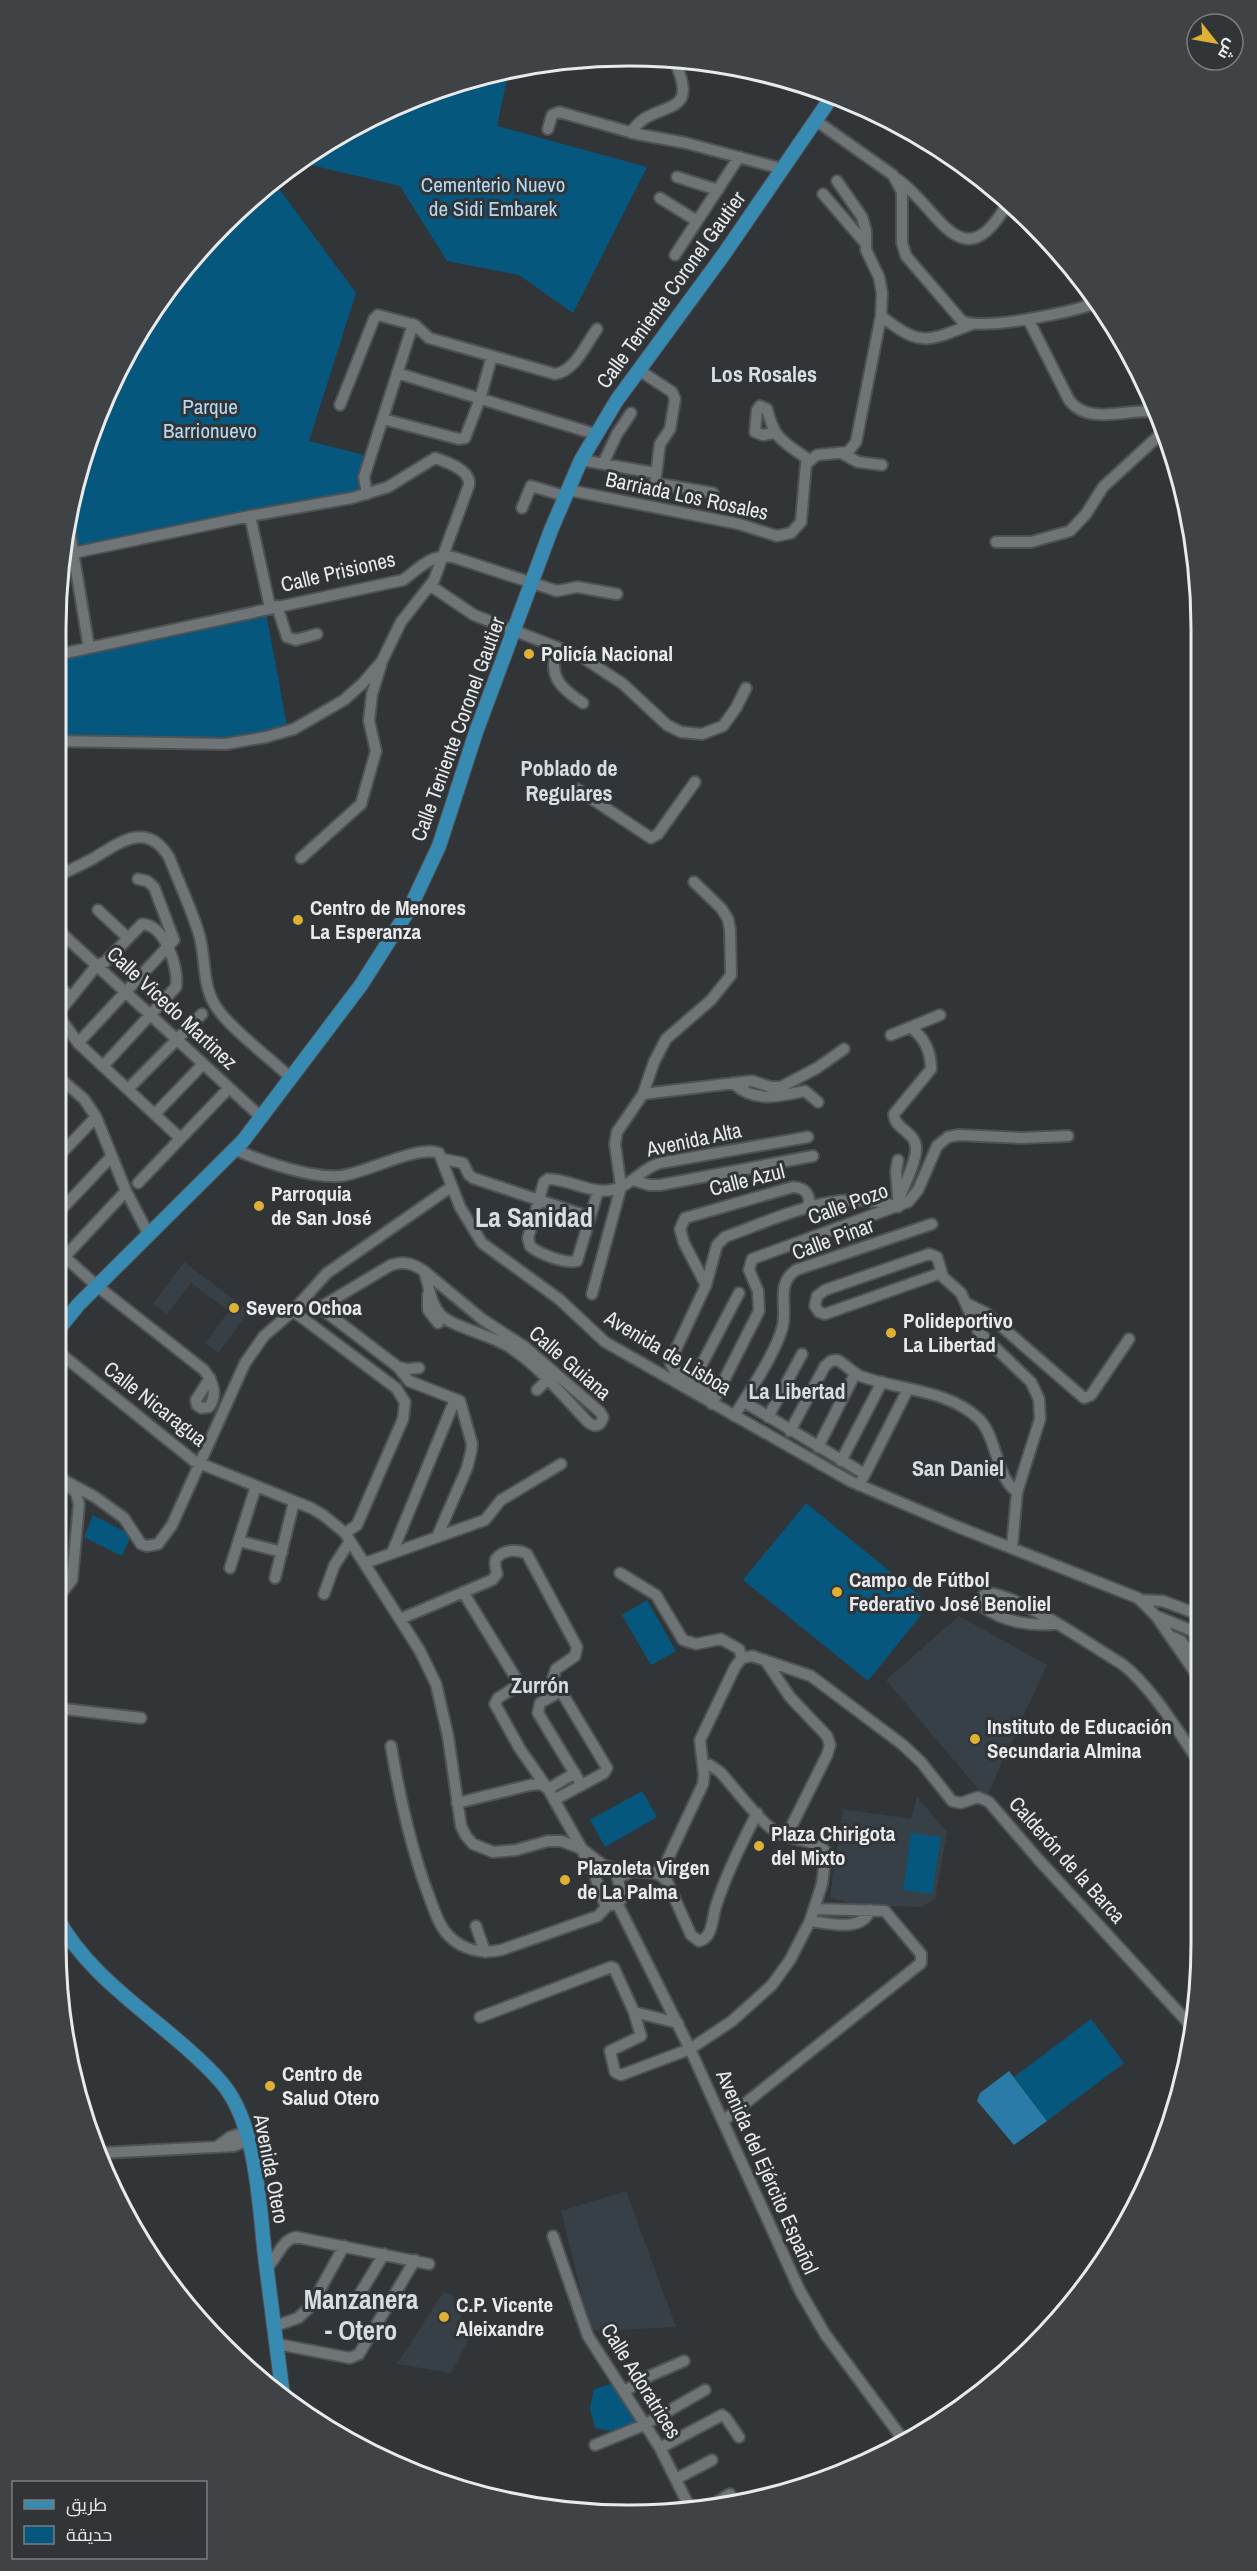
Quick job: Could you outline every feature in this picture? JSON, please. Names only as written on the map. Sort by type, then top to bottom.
[{"type":"main road","name":"Calle Teniente Coronel Gautier","points":[[66,1321],[98,1286],[236,1150],[361,985],[421,888],[439,846],[469,753],[581,460],[595,434],[639,370],[783,170],[827,103]]},
{"type":"main road","name":"Avenida Otero","points":[[66,1934],[82,1956],[221,2083],[234,2099],[251,2158],[282,2385]]},
{"type":"main road","points":[[232,2141],[251,2158]]},
{"type":"street","points":[[631,133],[642,119],[672,107],[682,97],[683,78],[678,68]]},
{"type":"street","points":[[548,129],[552,115],[559,112],[631,133],[739,157],[783,170]]},
{"type":"street","points":[[815,120],[885,167],[921,199],[944,229],[961,238],[975,237],[987,231],[1003,210]]},
{"type":"street","points":[[675,255],[739,157]]},
{"type":"street","points":[[677,177],[718,190]]},
{"type":"street","points":[[897,179],[903,198],[902,243],[906,256],[958,318],[972,324]]},
{"type":"street","points":[[774,433],[809,459],[817,455],[843,454],[852,450],[858,438],[881,316],[881,285],[868,256],[866,231],[860,212],[837,181]]},
{"type":"street","points":[[823,194],[866,244]]},
{"type":"street","points":[[660,198],[697,221]]},
{"type":"street","points":[[881,316],[905,335],[922,339],[935,338],[972,324],[1028,319],[1089,305]]},
{"type":"street","points":[[340,405],[375,317],[381,315],[413,324],[429,338],[550,374],[560,374],[571,367],[597,329]]},
{"type":"street","points":[[1028,319],[1069,400],[1075,407],[1094,414],[1148,412]]},
{"type":"street","points":[[367,494],[364,477],[413,324]]},
{"type":"street","points":[[382,419],[462,439],[468,435],[492,357]]},
{"type":"street","points":[[639,370],[672,392],[675,399],[670,429],[660,444],[654,482],[657,485],[712,493]]},
{"type":"street","points":[[397,373],[595,434]]},
{"type":"street","points":[[603,464],[617,434],[632,413]]},
{"type":"street","points":[[996,542],[1031,542],[1070,531],[1086,514],[1103,487],[1157,437]]},
{"type":"street","points":[[843,454],[858,462],[882,465]]},
{"type":"street","points":[[73,553],[367,494],[388,487],[435,458],[466,473],[469,485],[431,586],[401,622],[382,662],[372,694],[369,721],[376,751],[361,804],[301,858]]},
{"type":"street","name":"Barriada Los Rosales","points":[[522,508],[531,486],[739,524],[782,536],[795,530],[801,522],[805,468],[809,459]]},
{"type":"street","points":[[581,460],[656,473]]},
{"type":"street","points":[[250,516],[274,606],[285,634],[290,639],[296,640],[317,634]]},
{"type":"street","points":[[72,548],[89,648]]},
{"type":"street","points":[[444,556],[557,591],[577,587],[617,594]]},
{"type":"street","name":"Calle Prisiones","points":[[66,653],[274,606],[403,580],[429,559],[444,556]]},
{"type":"street","points":[[431,586],[474,615],[582,657],[610,674],[640,697],[667,725],[688,733],[709,732],[723,726],[736,708],[746,688]]},
{"type":"street","points":[[557,647],[553,662],[554,671],[563,689],[582,703]]},
{"type":"street","points":[[66,741],[226,744],[266,737],[294,729],[344,700],[382,662]]},
{"type":"street","points":[[578,789],[651,838],[658,834],[695,782]]},
{"type":"street","points":[[66,872],[126,838],[146,838],[162,847],[169,857],[199,933],[208,989],[213,1003],[223,1016],[291,1077]]},
{"type":"street","points":[[78,1043],[175,937],[156,891],[147,881],[138,879]]},
{"type":"street","points":[[592,1294],[621,1187],[615,1144],[617,1132],[643,1094],[654,1062],[666,1040],[711,1000],[731,975],[728,919],[721,908],[694,882]]},
{"type":"street","points":[[98,910],[128,938]]},
{"type":"street","points":[[66,1003],[97,965],[105,962],[141,925],[146,923],[169,945],[176,987],[103,1066]]},
{"type":"street","name":"Calle Vicedo Martinez","points":[[66,937],[262,1118]]},
{"type":"street","points":[[66,993],[71,997]]},
{"type":"street","points":[[128,1089],[202,1014]]},
{"type":"street","points":[[891,1035],[940,1015]]},
{"type":"street","points":[[66,1027],[78,1043],[180,1138]]},
{"type":"street","points":[[898,1204],[916,1150],[914,1140],[896,1122],[894,1114],[931,1069],[931,1060],[925,1043],[910,1028]]},
{"type":"street","points":[[643,1094],[752,1081],[771,1087],[781,1087],[817,1068],[844,1048]]},
{"type":"street","points":[[155,1114],[203,1064]]},
{"type":"street","points":[[733,1083],[745,1092],[759,1097],[782,1097],[805,1091],[818,1102]]},
{"type":"street","points":[[66,1084],[84,1099],[96,1117],[126,1191],[149,1235]]},
{"type":"street","points":[[138,1183],[228,1088]]},
{"type":"street","points":[[66,1148],[96,1117]]},
{"type":"street","name":"Calle Pozo","points":[[714,1399],[760,1305],[758,1291],[749,1270],[752,1259],[898,1204],[915,1195],[937,1146],[948,1137],[959,1135],[1021,1138],[1068,1136]]},
{"type":"street","name":"Avenida Alta","points":[[540,1200],[544,1182],[548,1179],[598,1191],[621,1187],[646,1168],[660,1163],[808,1137]]},
{"type":"street","points":[[236,1150],[267,1163],[332,1176],[345,1175],[426,1150],[439,1153],[443,1159],[463,1163],[473,1178],[590,1217]]},
{"type":"street","points":[[66,1204],[112,1156]]},
{"type":"street","points":[[633,1180],[643,1184],[660,1185],[813,1156]]},
{"type":"street","name":"Avenida de Lisboa","points":[[443,1159],[451,1187],[474,1232],[488,1249],[559,1299],[605,1342],[714,1399],[735,1416],[860,1485],[1140,1600],[1156,1616],[1191,1666]]},
{"type":"street","points":[[898,1160],[896,1177],[898,1204]]},
{"type":"street","points":[[391,1746],[407,1831],[420,1874],[442,1927],[460,1945],[485,1952],[501,1950],[598,1916],[622,1895],[612,1866],[603,1865],[582,1849],[561,1841],[548,1841],[516,1850],[493,1852],[482,1850],[466,1836],[461,1826],[448,1736],[436,1684],[400,1619],[348,1537],[323,1515],[201,1464],[253,1349],[264,1336],[293,1311],[319,1281],[336,1266],[451,1187]]},
{"type":"street","name":"Calle Azul","points":[[794,1187],[802,1187],[808,1193],[810,1200],[808,1208],[725,1237],[717,1245],[713,1254],[706,1285],[684,1243],[680,1229],[685,1218],[794,1187]]},
{"type":"street","points":[[66,1248],[126,1191]]},
{"type":"street","points":[[540,1200],[528,1238],[530,1246],[536,1251],[568,1262],[579,1259],[598,1191]]},
{"type":"street","points":[[808,1208],[833,1200],[853,1198],[898,1204]]},
{"type":"street","name":"Calle Pinar","points":[[744,1402],[778,1340],[784,1319],[783,1289],[788,1276],[796,1270],[933,1224]]},
{"type":"street","points":[[941,1273],[825,1314],[817,1309],[816,1300],[825,1290],[931,1254],[937,1257],[941,1273],[961,1293],[978,1331],[1030,1382],[1039,1399],[1040,1419],[1017,1492],[1012,1548]]},
{"type":"street","points":[[66,1258],[98,1286],[196,1361],[210,1378]]},
{"type":"street","name":"Calle Guiana","points":[[318,1306],[391,1265],[402,1262],[410,1263],[424,1271],[473,1312],[533,1353],[600,1412],[603,1417],[602,1422],[592,1426],[548,1380],[509,1346],[472,1329],[449,1322],[441,1316],[436,1309],[424,1271]]},
{"type":"street","points":[[706,1285],[670,1362],[672,1368],[693,1381],[714,1399]]},
{"type":"street","points":[[429,1287],[428,1310],[438,1323]]},
{"type":"street","points":[[693,1381],[739,1293]]},
{"type":"street","points":[[301,1302],[318,1306],[398,1367],[409,1381],[458,1400]]},
{"type":"street","points":[[966,1304],[986,1313],[1084,1398],[1091,1395],[1129,1339]]},
{"type":"street","points":[[293,1311],[396,1388],[405,1402],[403,1419],[357,1525],[348,1537],[334,1566],[324,1594]]},
{"type":"street","points":[[768,1417],[802,1354]]},
{"type":"street","name":"Calle Nicaragua","points":[[66,1358],[186,1455],[201,1464],[172,1525],[158,1544],[153,1546],[141,1544],[124,1518],[110,1507],[66,1481]]},
{"type":"street","points":[[790,1431],[825,1365],[831,1360],[837,1360],[855,1374],[947,1400],[980,1420],[988,1432],[1007,1482],[1017,1492]]},
{"type":"street","points":[[398,1367],[419,1368]]},
{"type":"street","points":[[818,1447],[855,1374]]},
{"type":"street","points":[[537,1390],[548,1380]]},
{"type":"street","points":[[841,1461],[882,1382]]},
{"type":"street","points":[[860,1485],[908,1389]]},
{"type":"street","points":[[437,1537],[467,1468],[471,1452],[470,1436],[458,1400]]},
{"type":"street","points":[[392,1553],[454,1402],[458,1400]]},
{"type":"street","points":[[735,1416],[744,1402],[865,1474]]},
{"type":"street","points":[[365,1563],[485,1520],[501,1500],[561,1464]]},
{"type":"street","points":[[66,1484],[76,1492],[79,1504],[72,1580],[66,1588]]},
{"type":"street","points":[[230,1568],[256,1486]]},
{"type":"street","points":[[275,1578],[294,1502]]},
{"type":"street","points":[[239,1541],[282,1552]]},
{"type":"street","points":[[400,1619],[495,1577],[497,1574],[495,1562],[512,1550],[520,1550],[527,1554],[577,1647],[575,1656],[556,1669],[553,1678],[606,1765],[604,1773],[554,1800]]},
{"type":"street","points":[[618,1878],[633,1871],[656,1872],[665,1865],[703,1784],[704,1766],[700,1749],[703,1732],[735,1667],[742,1658],[738,1649],[721,1639],[696,1644],[683,1640],[656,1595],[620,1573]]},
{"type":"street","points":[[463,1592],[518,1683],[515,1688],[496,1701],[496,1707],[520,1749],[548,1789],[596,1874],[603,1865]]},
{"type":"street","points":[[1055,1624],[1012,1621],[986,1609],[982,1606],[981,1600],[983,1595],[993,1593],[1035,1612],[1055,1624],[1130,1670],[1191,1752]]},
{"type":"street","points":[[1140,1600],[1163,1601],[1191,1612]]},
{"type":"street","points":[[1156,1616],[1191,1631]]},
{"type":"street","points":[[1170,1636],[1181,1641],[1191,1654]]},
{"type":"street","name":"Calderón de la Barca","points":[[742,1658],[749,1656],[765,1660],[811,1676],[903,1745],[921,1762],[952,1801],[961,1803],[978,1797],[989,1802],[1185,2020]]},
{"type":"street","points":[[765,1660],[790,1697],[826,1736],[830,1745],[786,1837]]},
{"type":"street","points":[[561,1691],[540,1703],[538,1713],[581,1785]]},
{"type":"street","points":[[66,1709],[141,1718]]},
{"type":"street","points":[[480,2017],[611,1967],[614,1968],[634,2012],[641,2036],[610,2051],[616,2074],[621,2075],[690,2049],[732,2021],[760,1998],[790,1960],[815,1910],[822,1884],[826,1852],[818,1846],[786,1837],[773,1829],[716,1768],[704,1766]]},
{"type":"street","points":[[548,1789],[575,1773]]},
{"type":"street","points":[[457,1803],[536,1784],[548,1789]]},
{"type":"street","points":[[650,1872],[660,1875],[667,1881],[691,1935],[699,1941],[705,1940],[709,1936],[716,1904],[728,1873],[757,1813]]},
{"type":"street","name":"Avenida del Ejército Español","points":[[596,1874],[602,1898],[613,1904],[678,2023],[789,2269],[812,2313],[900,2435]]},
{"type":"street","points":[[723,2121],[921,1963],[921,1954],[890,1914],[885,1911],[815,1910]]},
{"type":"street","points":[[810,1921],[854,1925],[864,1920],[870,1910]]},
{"type":"street","points":[[476,1926],[485,1952]]},
{"type":"street","points":[[634,2012],[678,2023]]},
{"type":"street","points":[[107,2152],[218,2146],[232,2141],[241,2143],[246,2137]]},
{"type":"street","name":"Calle Adoratrices","points":[[553,2236],[588,2336],[660,2448],[687,2502]]},
{"type":"street","points":[[267,2267],[290,2238],[296,2237],[429,2264]]},
{"type":"street","points":[[274,2326],[298,2318],[311,2306],[344,2246]]},
{"type":"street","points":[[355,2302],[384,2254]]},
{"type":"street","points":[[277,2344],[350,2358],[359,2354],[415,2260]]},
{"type":"street","points":[[624,2392],[645,2378],[684,2361]]},
{"type":"street","points":[[595,2445],[644,2425],[705,2390]]},
{"type":"street","points":[[660,2448],[722,2415],[739,2437]]},
{"type":"street","points":[[660,2475],[674,2474],[712,2460]]},
{"type":"shaded area","name":"Severo Ochoa","points":[[184,1262],[249,1311],[218,1353],[205,1343],[229,1311],[191,1283],[167,1314],[153,1304]]},
{"type":"shaded area","name":"Instituto de Educación Secundaria Almina","points":[[959,1616],[1047,1665],[986,1798],[886,1680]]},
{"type":"shaded area","points":[[917,1797],[947,1832],[935,1899],[922,1907],[858,1905],[830,1898],[843,1809],[911,1819]]},
{"type":"shaded area","points":[[1009,2071],[1047,2121],[1014,2145],[977,2101],[980,2093]]},
{"type":"shaded area","points":[[626,2191],[676,2327],[598,2331],[590,2328],[561,2211]]},
{"type":"shaded area","name":"C.P. Vicente Aleixandre","points":[[443,2293],[453,2295],[469,2339],[451,2373],[397,2364]]},
{"type":"green space","name":"Cementerio Nuevo de Sidi Embarek","points":[[507,80],[497,126],[647,167],[573,313],[519,275],[447,261],[400,186],[310,165],[347,141],[413,109],[483,85]]},
{"type":"green space","name":"Parque Barrionuevo","points":[[279,188],[356,293],[309,441],[364,455],[360,473],[367,492],[72,549],[85,483],[96,448],[109,413],[141,347],[182,286],[206,258],[231,231]]},
{"type":"green space","points":[[264,602],[288,731],[264,739],[66,745],[66,651],[256,609]]},
{"type":"green space","name":"Campo de Fútbol Federativo José Benoliel","points":[[806,1503],[930,1604],[868,1681],[743,1580]]},
{"type":"green space","points":[[93,1515],[131,1535],[122,1556],[84,1537]]},
{"type":"green space","points":[[647,1600],[676,1651],[651,1665],[622,1615]]},
{"type":"green space","points":[[642,1791],[657,1817],[605,1847],[590,1820]]},
{"type":"green space","points":[[911,1833],[941,1837],[932,1894],[903,1890]]},
{"type":"green space","points":[[1091,2019],[1124,2063],[1047,2121],[1014,2077]]},
{"type":"green space","points":[[612,2384],[636,2423],[610,2431],[595,2428],[590,2408],[594,2389]]},
{"type":"place","name":"Policía Nacional","points":[[529,654]]},
{"type":"place","name":"Centro de Menores La Esperanza","points":[[298,920]]},
{"type":"place","name":"Parroquia de San José","points":[[259,1206]]},
{"type":"place","name":"Severo Ochoa","points":[[234,1308]]},
{"type":"place","name":"Polideportivo La Libertad","points":[[891,1333]]},
{"type":"place","name":"Campo de Fútbol Federativo José Benoliel","points":[[837,1592]]},
{"type":"place","name":"Instituto de Educación Secundaria Almina","points":[[975,1739]]},
{"type":"place","name":"Plaza Chirigota del Mixto","points":[[759,1846]]},
{"type":"place","name":"Plazoleta Virgen de La Palma","points":[[565,1880]]},
{"type":"place","name":"Centro de Salud Otero","points":[[270,2086]]},
{"type":"place","name":"C.P. Vicente Aleixandre","points":[[444,2317]]},
{"type":"district","name":"Los Rosales","points":[[764,374]]},
{"type":"district","name":"Poblado de Regulares","points":[[569,780]]},
{"type":"district","name":"La Sanidad","points":[[534,1218]]},
{"type":"district","name":"La Libertad","points":[[797,1391]]},
{"type":"district","name":"San Daniel","points":[[958,1468]]},
{"type":"district","name":"Zurrón","points":[[540,1685]]},
{"type":"district","name":"Manzanera - Otero","points":[[361,2316]]}]
